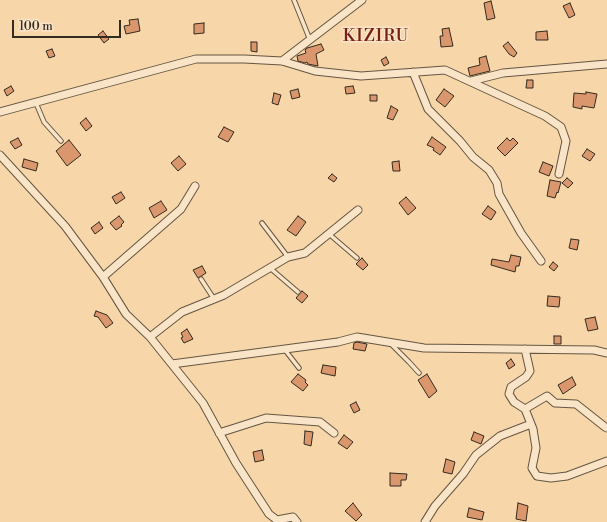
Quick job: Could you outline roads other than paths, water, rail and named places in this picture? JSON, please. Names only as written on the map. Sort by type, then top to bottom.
[{"type":"street","points":[[282,61],[362,0]]},
{"type":"street","points":[[0,112],[196,59],[282,61],[316,71],[361,76],[445,70],[546,116],[560,127],[566,141],[559,174]]},
{"type":"street","points":[[471,81],[503,73],[607,64]]},
{"type":"street","points":[[413,72],[428,109],[460,141],[473,157],[489,170],[497,183],[499,194],[520,233],[541,261]]},
{"type":"street","points":[[0,155],[65,226],[103,277],[126,314],[150,337],[203,402],[236,463],[269,514],[277,520],[293,517],[298,522]]},
{"type":"street","points":[[103,277],[181,209],[195,186]]},
{"type":"street","points":[[150,337],[182,312],[224,295],[288,257],[305,253],[358,210]]},
{"type":"street","points":[[172,364],[338,342],[357,337],[424,348],[594,350],[607,353]]},
{"type":"street","points":[[525,349],[530,371],[526,377],[511,387],[509,394],[514,402],[525,409],[531,424],[536,448],[532,468],[537,476],[551,478],[567,476],[607,461]]},
{"type":"street","points":[[525,409],[547,396],[555,403],[576,404],[607,428]]},
{"type":"street","points":[[219,433],[266,418],[320,422],[334,433]]},
{"type":"street","points":[[425,522],[435,506],[463,474],[476,455],[500,436],[531,424]]},
{"type":"lane","points":[[294,0],[310,40]]},
{"type":"lane","points":[[36,103],[44,122],[60,141]]},
{"type":"lane","points":[[262,223],[288,257]]},
{"type":"lane","points":[[329,234],[357,258]]},
{"type":"lane","points":[[270,268],[298,292]]},
{"type":"lane","points":[[202,279],[214,299]]},
{"type":"lane","points":[[389,342],[419,373]]},
{"type":"lane","points":[[284,349],[299,368]]},
{"type":"district","name":"KIZIRU","points":[[376,37]]}]
